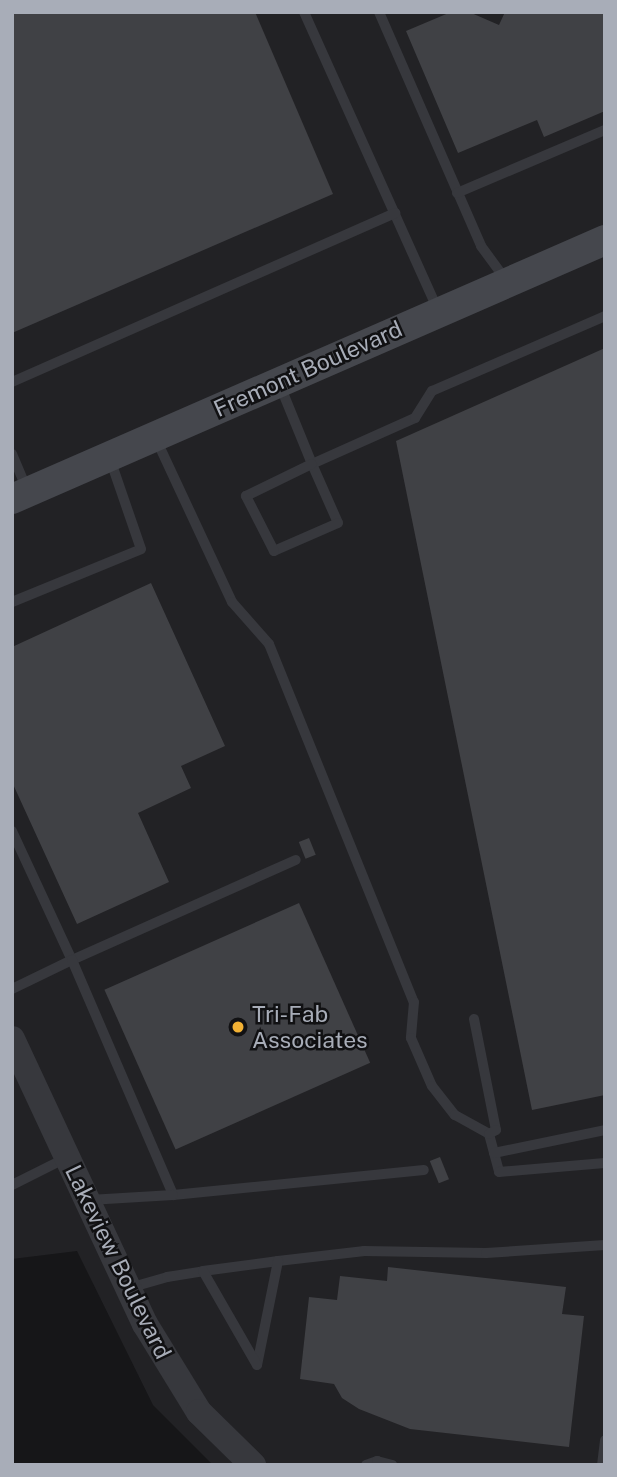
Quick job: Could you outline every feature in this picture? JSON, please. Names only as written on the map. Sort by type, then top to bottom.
[{"type":"main road","name":"Fremont Boulevard","points":[[20,495],[605,240]]},
{"type":"street","name":"Lakeview Boulevard","points":[[12,1039],[145,1324],[199,1412],[253,1465]]},
{"type":"lane","points":[[304,12],[439,312]]},
{"type":"lane","points":[[379,12],[481,246],[507,282]]},
{"type":"lane","points":[[457,193],[605,130]]},
{"type":"lane","points":[[12,382],[395,213]]},
{"type":"lane","points":[[279,382],[312,464],[338,523],[274,551],[246,496],[312,464],[415,418],[432,391],[605,316]]},
{"type":"lane","points":[[155,436],[232,602],[269,645],[414,1002],[411,1038],[432,1086],[455,1115],[489,1134],[499,1172],[605,1163]]},
{"type":"lane","points":[[12,454],[20,495]]},
{"type":"lane","points":[[12,602],[141,549],[109,456]]},
{"type":"lane","points":[[12,831],[72,960],[173,1195]]},
{"type":"lane","points":[[12,989],[296,860]]},
{"type":"lane","points":[[474,1019],[496,1130],[489,1134]]},
{"type":"lane","points":[[494,1153],[605,1130]]},
{"type":"lane","points":[[12,1185],[68,1157]]},
{"type":"lane","points":[[88,1200],[173,1195],[424,1170]]},
{"type":"lane","points":[[129,1287],[203,1271],[388,1250],[486,1253],[605,1245]]},
{"type":"lane","points":[[203,1271],[257,1365],[278,1261]]},
{"type":"lane","points":[[602,1465],[605,1440]]},
{"type":"lane","points":[[366,1465],[377,1461],[392,1465]]},
{"type":"shaded area","points":[[12,12],[605,12],[605,1465],[213,1465],[153,1405],[77,1251],[12,1259]]},
{"type":"building","points":[[12,12],[255,12],[333,194],[12,333]]},
{"type":"building","points":[[451,12],[469,12],[499,25],[505,12],[605,12],[605,111],[544,137],[537,120],[458,153],[406,31]]},
{"type":"building","points":[[605,348],[605,1095],[532,1110],[396,441]]},
{"type":"building","points":[[151,583],[225,746],[181,766],[191,788],[138,813],[169,882],[77,924],[12,782],[12,647]]},
{"type":"building","points":[[309,838],[316,855],[306,859],[299,842]]},
{"type":"building","name":"Tri-Fab Associates","points":[[299,903],[370,1063],[176,1150],[104,990]]},
{"type":"building","points":[[440,1157],[449,1179],[439,1183],[430,1161]]},
{"type":"building","points":[[388,1267],[566,1287],[562,1314],[584,1316],[569,1447],[410,1429],[359,1409],[342,1398],[334,1384],[300,1379],[309,1297],[337,1300],[340,1276],[387,1281]]},
{"type":"place","name":"Tri-Fab Associates","points":[[238,1027]]}]
